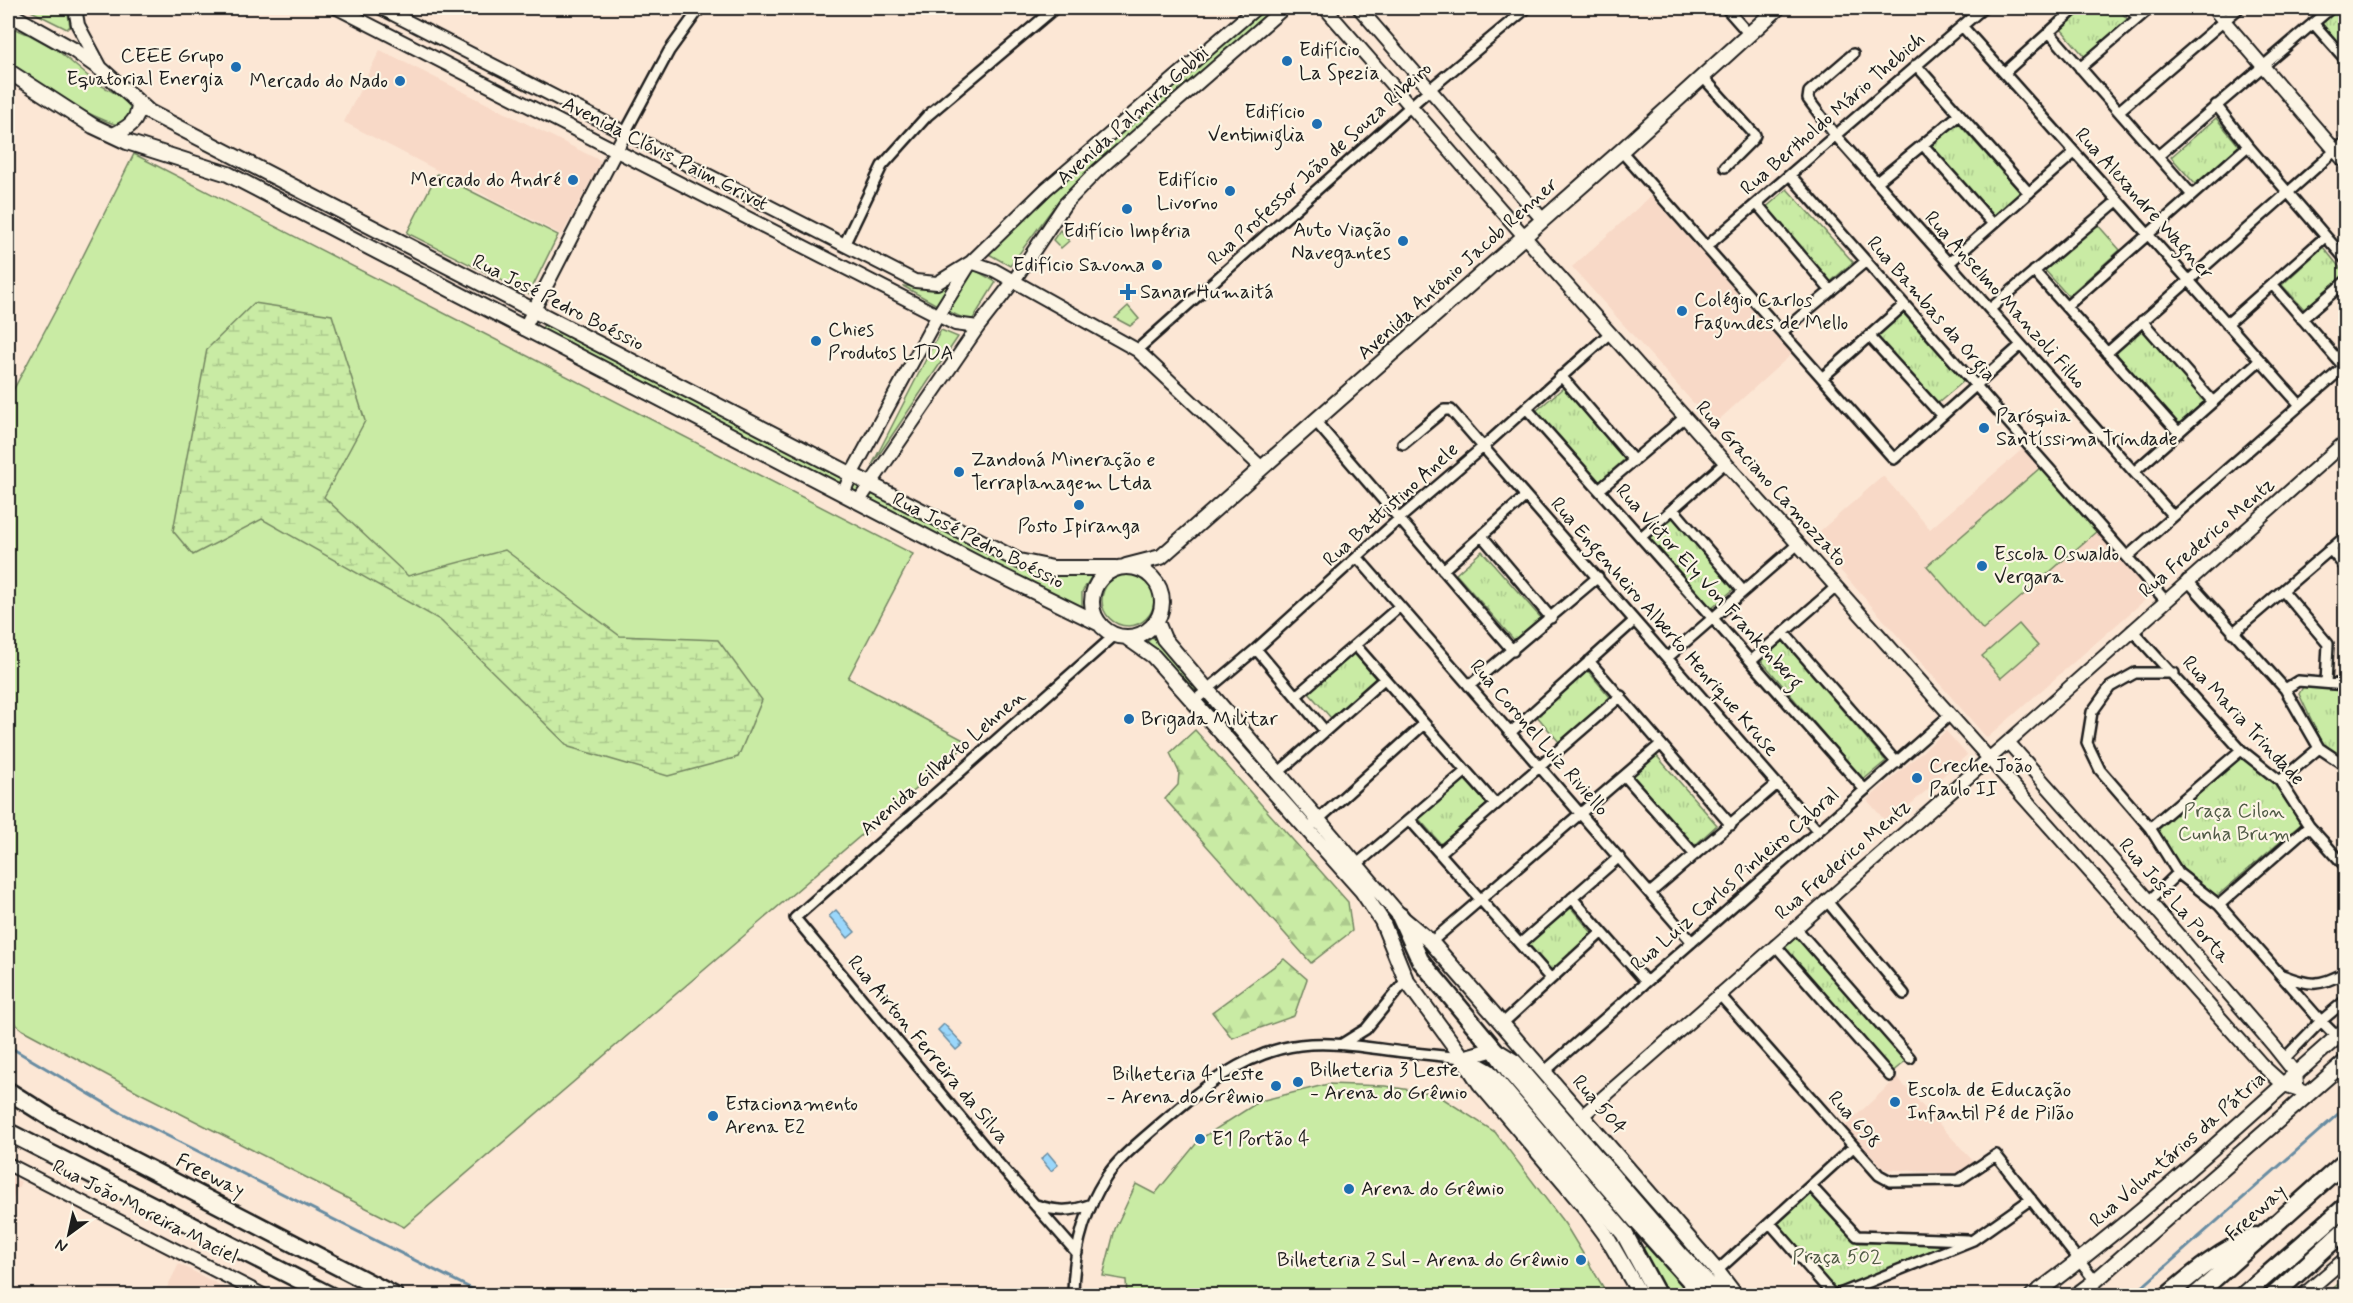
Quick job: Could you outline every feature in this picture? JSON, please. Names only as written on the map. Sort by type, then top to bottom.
[{"type":"highway","points":[[1400,916],[1420,960],[1494,1049],[1508,1070],[1636,1221],[1704,1296]]},
{"type":"highway","points":[[1463,1058],[1488,1072],[1624,1233],[1658,1296]]},
{"type":"highway","name":"Freeway","points":[[8,1091],[51,1118],[395,1296]]},
{"type":"highway","points":[[8,1132],[331,1296]]},
{"type":"highway","name":"Freeway","points":[[2195,1296],[2346,1161]]},
{"type":"highway","points":[[2243,1296],[2346,1206]]},
{"type":"highway","points":[[2273,1296],[2346,1229]]},
{"type":"highway","points":[[2167,1296],[2204,1265],[2233,1245],[2265,1232]]},
{"type":"main road","name":"Avenida Antônio Jacob Renner","points":[[1121,567],[1161,557],[1621,151],[1778,8]]},
{"type":"main road","name":"Rua José Pedro Boéssio","points":[[8,13],[66,45],[102,70],[144,108],[533,312],[1019,561],[1053,567],[1121,567]]},
{"type":"main road","name":"Rua José Pedro Boéssio","points":[[8,71],[93,126],[143,147],[228,174],[858,502],[1098,623]]},
{"type":"main road","points":[[113,135],[132,125],[138,112],[144,108]]},
{"type":"main road","points":[[143,147],[140,129],[144,108]]},
{"type":"main road","points":[[1155,580],[1161,557]]},
{"type":"main road","points":[[1120,636],[1145,632],[1157,622],[1163,603],[1161,591],[1155,580],[1146,572],[1121,567],[1106,573],[1098,581],[1091,602],[1098,623],[1120,636],[1154,656],[1218,729],[1356,865],[1406,980],[1463,1058],[1479,1084],[1605,1234],[1641,1296]]},
{"type":"main road","points":[[1157,622],[1164,639],[1278,773],[1313,824],[1367,887]]},
{"type":"main road","points":[[1218,729],[1230,718]]},
{"type":"main road","name":"Rua 504","points":[[1367,887],[1431,942],[1717,1271],[1736,1296]]},
{"type":"main road","name":"Rua Voluntários da Pátria","points":[[2032,1296],[2080,1261],[2341,1033]]},
{"type":"main road","points":[[1463,1058],[1494,1049],[1515,1062],[1682,1256],[1721,1296]]},
{"type":"main road","points":[[2075,1296],[2095,1281],[2302,1095],[2346,1061]]},
{"type":"main road","points":[[1554,1107],[1582,1116]]},
{"type":"street","points":[[75,8],[78,26],[102,70]]},
{"type":"street","name":"Avenida Clóvis Paim Grivot","points":[[338,8],[955,324],[978,327]]},
{"type":"street","name":"Avenida Clóvis Paim Grivot","points":[[381,8],[915,281],[937,283],[971,262]]},
{"type":"street","points":[[524,329],[669,51],[700,8]]},
{"type":"street","points":[[844,245],[882,166],[927,116],[1055,8]]},
{"type":"street","name":"Avenida Palmira Gobbi","points":[[843,494],[851,475],[938,315],[971,262],[1046,189],[1256,8]]},
{"type":"street","name":"Avenida Palmira Gobbi","points":[[858,502],[1065,204],[1097,171],[1284,8]]},
{"type":"street","name":"Rua Graciano Camozzato","points":[[1325,8],[1988,759]]},
{"type":"street","points":[[1359,8],[1543,220]]},
{"type":"street","name":"Rua Professor João de Souza Ribeiro","points":[[1137,350],[1430,89],[1527,8]]},
{"type":"street","points":[[1726,8],[1748,33]]},
{"type":"street","name":"Rua Bertholdo Mário Thebich","points":[[1706,247],[1983,8]]},
{"type":"street","points":[[2004,73],[2076,8]]},
{"type":"street","points":[[2129,8],[2139,18]]},
{"type":"street","points":[[2080,68],[2150,8]]},
{"type":"street","points":[[2213,8],[2346,163]]},
{"type":"street","points":[[2119,111],[2240,8]]},
{"type":"street","points":[[2158,156],[2331,8]]},
{"type":"street","points":[[2313,23],[2345,58]]},
{"type":"street","name":"Rua Alexandre Wagner","points":[[1962,26],[2300,405]]},
{"type":"street","points":[[2049,32],[2192,195]]},
{"type":"street","name":"Rua Anselmo Manzoli Filho","points":[[1853,54],[1807,96],[1835,135],[2173,516]]},
{"type":"street","points":[[1917,65],[2029,193]]},
{"type":"street","points":[[1702,76],[1755,135],[1725,167]]},
{"type":"street","points":[[2216,105],[2247,146],[2346,260]]},
{"type":"street","points":[[1877,182],[1959,114]]},
{"type":"street","points":[[2107,353],[2346,141]]},
{"type":"street","points":[[1923,145],[1994,224]]},
{"type":"street","points":[[2066,307],[2247,146]]},
{"type":"street","points":[[1621,151],[1894,459],[2021,345]]},
{"type":"street","points":[[1949,264],[2074,153]]},
{"type":"street","name":"Rua Bambas da Orgia","points":[[1790,176],[2165,600]]},
{"type":"street","points":[[1990,309],[2117,201]]},
{"type":"street","points":[[1756,204],[1831,291]]},
{"type":"street","points":[[2227,324],[2325,237]]},
{"type":"street","points":[[1782,332],[1866,261]]},
{"type":"street","points":[[971,262],[994,270],[1137,350],[1262,468]]},
{"type":"street","points":[[2034,271],[2179,433]]},
{"type":"street","points":[[2302,319],[2346,281]]},
{"type":"street","points":[[2127,557],[2345,366],[2273,285]]},
{"type":"street","points":[[1822,378],[1904,305]]},
{"type":"street","points":[[2142,321],[2213,402]]},
{"type":"street","name":"Rua Battistino Anele","points":[[1193,702],[1256,649],[1400,518],[1527,409],[1610,333]]},
{"type":"street","points":[[1869,336],[1942,416]]},
{"type":"street","points":[[2134,472],[2259,361]]},
{"type":"street","points":[[1561,376],[1634,460]]},
{"type":"street","name":"Rua Engenheiro Alberto Henrique Kruse","points":[[1403,444],[1447,409],[1451,410],[1817,830]]},
{"type":"street","name":"Rua Victor Ely Von Frankenberg","points":[[1527,409],[1865,790]]},
{"type":"street","points":[[1599,490],[1685,417]]},
{"type":"street","points":[[1316,422],[1513,651]]},
{"type":"street","name":"Rua Frederico Mentz","points":[[1582,1116],[2346,441]]},
{"type":"street","points":[[1641,537],[1726,462]]},
{"type":"street","points":[[1443,570],[1526,496]]},
{"type":"street","points":[[1672,509],[1743,591]]},
{"type":"street","points":[[1482,536],[1551,618]]},
{"type":"street","points":[[2233,633],[2346,536]]},
{"type":"street","points":[[1667,658],[1798,544]]},
{"type":"street","points":[[2330,549],[2346,568]]},
{"type":"street","name":"Rua Coronel Luiz Riviello","points":[[1358,558],[1692,942]]},
{"type":"street","points":[[1469,686],[1598,578]]},
{"type":"street","points":[[2187,580],[2285,689],[2319,748],[2346,766]]},
{"type":"street","points":[[1751,662],[1836,587]]},
{"type":"street","points":[[2283,591],[2328,644],[2326,683]]},
{"type":"street","points":[[1296,696],[1400,606]]},
{"type":"street","points":[[1510,733],[1634,621]]},
{"type":"street","name":"Rua Maria Trindade","points":[[2132,630],[2174,673],[2241,750],[2280,781],[2309,826],[2346,867]]},
{"type":"street","points":[[1784,633],[1897,763]]},
{"type":"street","name":"Avenida Gilberto Lehnen","points":[[795,918],[1120,636]]},
{"type":"street","points":[[1354,645],[1495,804]]},
{"type":"street","points":[[1256,649],[1325,731]]},
{"type":"street","points":[[1589,661],[1731,825]]},
{"type":"street","points":[[2174,673],[2135,673],[2110,687],[2092,712],[2087,743],[2100,770],[2150,828],[2178,873],[2218,905],[2321,1021],[2341,1033]]},
{"type":"street","points":[[1278,773],[1384,679]]},
{"type":"street","points":[[2285,689],[2298,681],[2346,685]]},
{"type":"street","points":[[1440,853],[1621,696]]},
{"type":"street","name":"Rua Luiz Carlos Pinheiro Cabral","points":[[1544,1072],[1950,715]]},
{"type":"street","points":[[1313,824],[1424,724]]},
{"type":"street","name":"Rua José La Porta","points":[[2008,742],[2149,901],[2296,1074]]},
{"type":"street","points":[[1431,942],[1661,744]]},
{"type":"street","points":[[2280,781],[2319,748]]},
{"type":"street","points":[[2150,828],[2241,750]]},
{"type":"street","points":[[1988,759],[2263,1066],[2284,1085],[2302,1095]]},
{"type":"street","points":[[1356,865],[1466,771]]},
{"type":"street","points":[[1625,776],[1695,855]]},
{"type":"street","points":[[1650,893],[1777,784]]},
{"type":"street","points":[[1410,820],[1551,979]]},
{"type":"street","points":[[2218,905],[2309,826]]},
{"type":"street","points":[[1520,944],[1619,857]]},
{"type":"street","points":[[2149,901],[2178,873]]},
{"type":"street","points":[[1572,898],[1646,982]]},
{"type":"street","points":[[1826,900],[1904,994]]},
{"type":"street","name":"Rua Airton Ferreira da Silva","points":[[795,918],[1034,1204],[1077,1252]]},
{"type":"street","points":[[1796,927],[1910,1058]]},
{"type":"street","points":[[1502,1024],[1602,932]]},
{"type":"street","points":[[1775,945],[1890,1076]]},
{"type":"street","points":[[2280,974],[2305,984],[2330,981],[2346,972]]},
{"type":"street","points":[[1342,1044],[1366,1029],[1406,980]]},
{"type":"street","name":"Rua 698","points":[[1719,994],[1879,1175],[1890,1181],[1959,1180],[1996,1155],[2031,1199]]},
{"type":"street","points":[[2284,1059],[2321,1021],[2346,1000]]},
{"type":"street","points":[[1073,1296],[1077,1252],[1092,1204],[1106,1177],[1128,1152],[1214,1080],[1251,1059],[1299,1045],[1342,1044],[1463,1058]]},
{"type":"street","points":[[2296,1074],[2302,1095]]},
{"type":"street","points":[[1717,1271],[1853,1147]]},
{"type":"street","name":"Rua João Moreira Maciel","points":[[8,1164],[265,1296]]},
{"type":"street","points":[[1811,1186],[1857,1236],[1917,1240],[1973,1240]]},
{"type":"street","points":[[1770,1223],[1834,1295],[1973,1240],[2031,1199],[2095,1281]]},
{"type":"street","points":[[1034,1204],[1054,1211],[1070,1211],[1092,1204]]},
{"type":"street","points":[[1917,1240],[1920,1260]]},
{"type":"street","points":[[2302,1296],[2346,1258]]},
{"type":"shaded area","points":[[380,50],[601,161],[562,235],[344,122]]},
{"type":"shaded area","name":"Colégio Carlos Fagundes de Mello","points":[[1651,196],[1792,354],[1713,425],[1572,267]]},
{"type":"shaded area","name":"Escola Oswaldo Vergara","points":[[2025,447],[2153,593],[1987,738],[1812,538],[1883,476],[1930,529]]},
{"type":"shaded area","name":"Creche João Paulo II","points":[[1946,731],[1967,755],[1888,824],[1867,800]]},
{"type":"shaded area","name":"Escola de Educação Infantil Pé de Pilão","points":[[1897,1078],[1974,1162],[1958,1174],[1884,1169],[1845,1126]]},
{"type":"shaded area","points":[[8,1175],[21,1182],[8,1209]]},
{"type":"shaded area","points":[[179,1264],[239,1295],[163,1295]]},
{"type":"green space","points":[[25,8],[67,8],[70,26],[67,29]]},
{"type":"green space","points":[[1264,8],[1275,8],[1091,169],[1059,200],[1010,266],[987,253],[1071,176]]},
{"type":"green space","points":[[2085,8],[2118,8],[2128,20],[2085,57],[2061,29]]},
{"type":"green space","points":[[2339,8],[2345,8],[2345,48],[2340,54],[2316,28]]},
{"type":"green space","points":[[8,26],[57,50],[95,82],[122,97],[130,107],[128,119],[117,125],[103,120],[61,98],[8,64]]},
{"type":"green space","points":[[2216,118],[2239,146],[2195,184],[2171,157]]},
{"type":"green space","points":[[1957,122],[2022,194],[1994,218],[1930,147]]},
{"type":"green space","points":[[134,154],[913,554],[848,678],[969,743],[404,1227],[142,1094],[23,1030],[8,1018],[8,400]]},
{"type":"green space","points":[[437,174],[558,235],[529,294],[407,233]]},
{"type":"green space","points":[[1787,189],[1853,262],[1828,284],[1762,211]]},
{"type":"green space","points":[[2096,223],[2120,250],[2068,296],[2044,269]]},
{"type":"green space","points":[[1060,230],[1069,241],[1061,248],[1053,240]]},
{"type":"green space","points":[[2323,247],[2345,274],[2305,310],[2282,285]]},
{"type":"green space","points":[[975,270],[996,282],[971,322],[948,311],[968,275]]},
{"type":"green space","points":[[950,282],[937,305],[903,286],[934,288]]},
{"type":"green space","points":[[254,303],[332,315],[365,421],[324,497],[408,576],[505,550],[620,636],[718,640],[762,700],[738,757],[668,776],[569,747],[440,620],[262,519],[193,555],[173,531],[207,349]]},
{"type":"green space","points":[[1128,306],[1139,319],[1130,326],[1115,318]]},
{"type":"green space","points":[[1902,312],[1964,381],[1937,404],[1876,336]]},
{"type":"green space","points":[[544,324],[1023,569],[1050,575],[1093,574],[1082,592],[1082,612],[540,334]]},
{"type":"green space","points":[[2142,329],[2205,401],[2178,424],[2115,352]]},
{"type":"green space","points":[[941,330],[958,337],[872,465]]},
{"type":"green space","points":[[1563,388],[1625,459],[1598,483],[1536,411]]},
{"type":"green space","points":[[2041,467],[2097,531],[1983,630],[1927,566]]},
{"type":"green space","points":[[1673,518],[1735,588],[1711,609],[1649,538]]},
{"type":"green space","points":[[1482,551],[1541,618],[1515,641],[1456,574]]},
{"type":"green space","points":[[1123,574],[1133,574],[1142,578],[1150,586],[1154,600],[1150,614],[1142,622],[1133,626],[1123,626],[1114,622],[1106,614],[1102,605],[1102,595],[1106,586],[1114,578]]},
{"type":"green space","points":[[2019,624],[2038,646],[2001,678],[1982,656]]},
{"type":"green space","points":[[1153,637],[1198,689],[1191,694],[1146,643]]},
{"type":"green space","points":[[1782,640],[1886,761],[1863,780],[1760,659]]},
{"type":"green space","points":[[1354,653],[1376,679],[1331,718],[1308,692]]},
{"type":"green space","points":[[1587,670],[1610,697],[1559,742],[1536,715]]},
{"type":"green space","points":[[2303,687],[2345,690],[2345,760],[2324,746],[2299,694]]},
{"type":"green space","points":[[1195,730],[1348,902],[1352,931],[1311,963],[1165,799],[1178,785],[1179,772],[1170,753]]},
{"type":"green space","points":[[1656,755],[1717,825],[1694,846],[1632,775]]},
{"type":"green space","name":"Praça Cilon Cunha Brum","points":[[2241,757],[2276,786],[2301,824],[2216,897],[2182,869],[2158,830]]},
{"type":"green space","points":[[1464,779],[1487,804],[1441,844],[1419,819]]},
{"type":"green space","points":[[1571,908],[1593,934],[1548,973],[1526,946]]},
{"type":"green space","points":[[1797,932],[1909,1058],[1891,1073],[1779,948]]},
{"type":"green space","points":[[1284,959],[1307,979],[1294,1016],[1232,1038],[1212,1012]]},
{"type":"green space","name":"Arena do Grêmio","points":[[1328,1084],[1385,1086],[1436,1094],[1495,1132],[1565,1224],[1608,1295],[1127,1296],[1126,1280],[1103,1276],[1115,1229],[1136,1184],[1155,1194],[1200,1139],[1260,1101]]},
{"type":"green space","name":"Praça 502","points":[[1812,1192],[1858,1243],[1955,1243],[1832,1289],[1775,1224]]},
{"type":"green space","points":[[1647,1245],[1697,1295],[1660,1295],[1637,1254]]},
{"type":"green space","points":[[2345,1278],[2345,1295],[2326,1295]]},
{"type":"water","points":[[836,910],[855,932],[848,938],[829,916]]},
{"type":"water","points":[[944,1024],[963,1044],[956,1050],[938,1030]]},
{"type":"water","points":[[1048,1153],[1058,1165],[1051,1171],[1041,1159]]},
{"type":"waterway","points":[[8,1046],[120,1112],[486,1296]]},
{"type":"waterway","points":[[2132,1296],[2346,1107]]},
{"type":"place","name":"Edifício La Spezia","points":[[1287,61]]},
{"type":"place","name":"CEEE Grupo Equatorial Energia","points":[[236,67]]},
{"type":"place","name":"Mercado do Nado","points":[[400,81]]},
{"type":"place","name":"Edifício Ventimiglia","points":[[1317,124]]},
{"type":"place","name":"Mercado do André","points":[[573,180]]},
{"type":"place","name":"Edifício Livorno","points":[[1230,191]]},
{"type":"place","name":"Edifício Impéria","points":[[1127,209]]},
{"type":"place","name":"Auto Viação Navegantes","points":[[1403,241]]},
{"type":"place","name":"Edifício Savona","points":[[1157,265]]},
{"type":"place","name":"Sanar Humaitá","points":[[1128,292]]},
{"type":"place","name":"Colégio Carlos Fagundes de Mello","points":[[1682,311]]},
{"type":"place","name":"Chies Produtos LTDA","points":[[816,341]]},
{"type":"place","name":"Paróquia Santíssima Trindade","points":[[1984,428]]},
{"type":"place","name":"Zandoná Mineração e Terraplanagem Ltda","points":[[959,472]]},
{"type":"place","name":"Posto Ipiranga","points":[[1079,505]]},
{"type":"place","name":"Escola Oswaldo Vergara","points":[[1982,566]]},
{"type":"place","name":"Brigada Militar","points":[[1129,719]]},
{"type":"place","name":"Creche João Paulo II","points":[[1917,778]]},
{"type":"place","name":"Bilheteria 3 Leste - Arena do Grêmio","points":[[1298,1082]]},
{"type":"place","name":"Bilheteria 4 Leste - Arena do Grêmio","points":[[1276,1086]]},
{"type":"place","name":"Escola de Educação Infantil Pé de Pilão","points":[[1895,1102]]},
{"type":"place","name":"Estacionamento Arena E2","points":[[713,1116]]},
{"type":"place","name":"E1 Portão 4","points":[[1200,1139]]},
{"type":"place","name":"Arena do Grêmio","points":[[1349,1189]]},
{"type":"place","name":"Bilheteria 2 Sul - Arena do Grêmio","points":[[1581,1260]]}]
